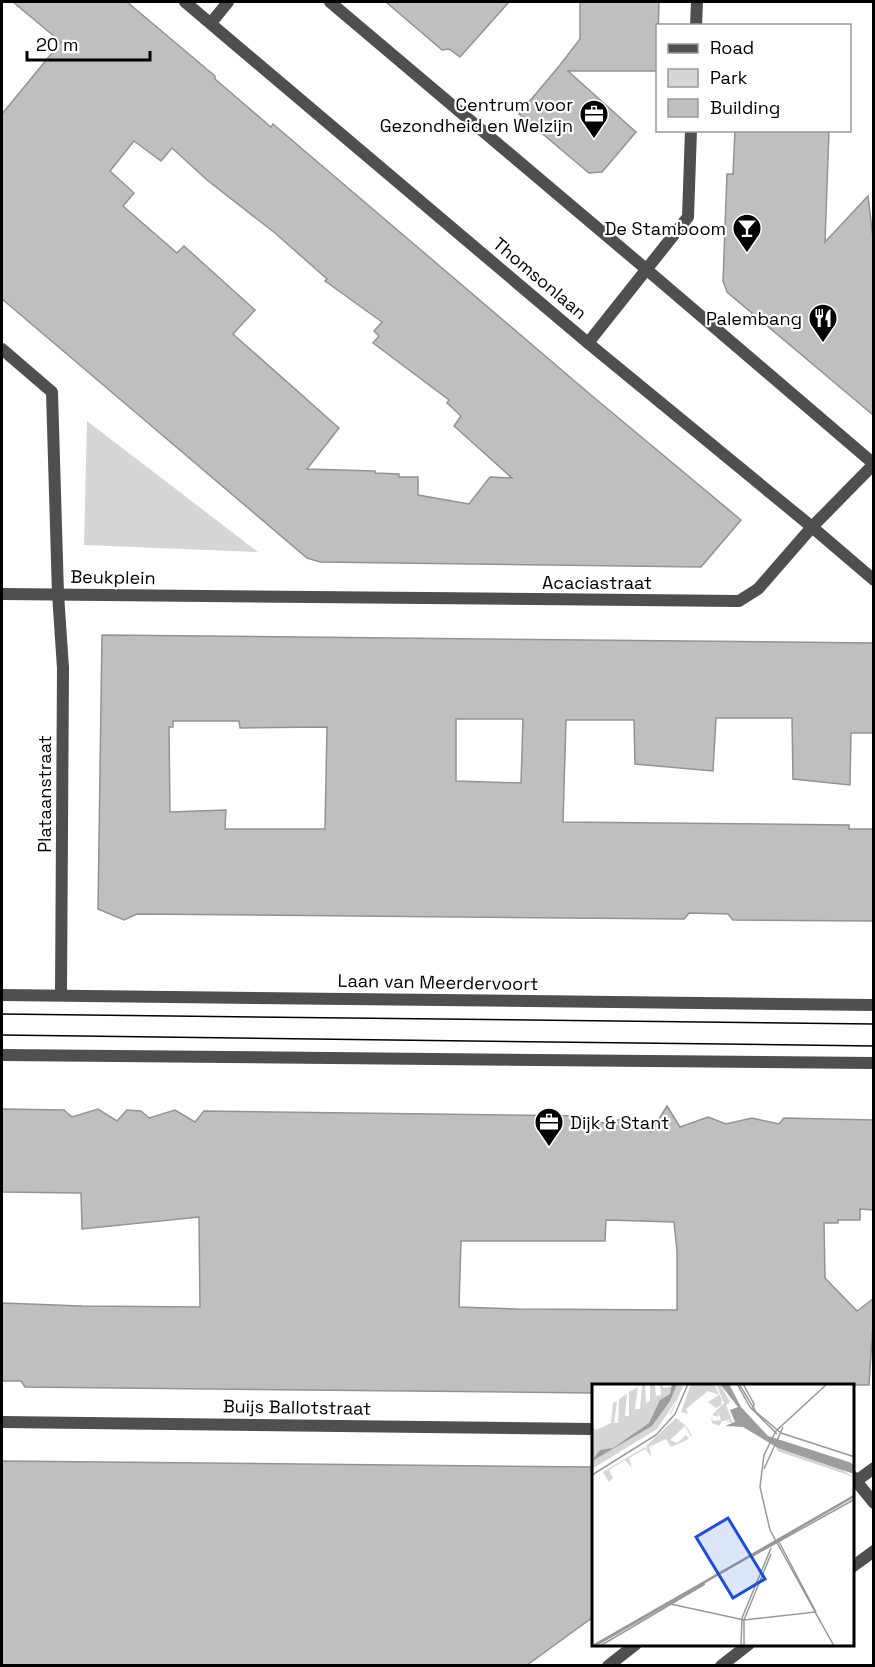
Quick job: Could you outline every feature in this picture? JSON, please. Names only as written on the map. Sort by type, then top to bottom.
[{"type":"street","name":"Thomsonlaan","points":[[186,2],[588,343],[873,580]]},
{"type":"street","points":[[211,23],[228,2]]},
{"type":"street","points":[[330,2],[873,464]]},
{"type":"street","points":[[696,24],[697,2]]},
{"type":"street","points":[[588,343],[688,216],[691,132]]},
{"type":"street","name":"Beukplein","points":[[2,349],[52,392],[58,594],[262,597]]},
{"type":"street","name":"Acaciastraat","points":[[262,597],[739,601],[758,589],[812,527],[873,464]]},
{"type":"street","points":[[2,594],[58,594]]},
{"type":"street","name":"Plataanstraat","points":[[58,594],[63,668],[61,995]]},
{"type":"street","name":"Laan van Meerdervoort","points":[[2,995],[873,1005]]},
{"type":"street","points":[[2,1055],[873,1063]]},
{"type":"street","name":"Buijs Ballotstraat","points":[[2,1422],[592,1429]]},
{"type":"street","points":[[873,1468],[854,1480],[873,1503]]},
{"type":"street","points":[[854,1565],[873,1551]]},
{"type":"street","points":[[608,1665],[633,1646]]},
{"type":"street","points":[[721,1665],[746,1646]]},
{"type":"green space","points":[[87,421],[258,552],[84,545]]},
{"type":"building","points":[[13,2],[127,2],[215,76],[215,79],[271,127],[273,124],[741,520],[701,567],[320,562],[307,558],[2,299],[2,114],[61,42]],"holes":[[[134,141],[161,161],[172,148],[207,180],[275,233],[327,279],[325,281],[382,322],[374,331],[379,336],[373,343],[449,400],[447,403],[461,416],[454,426],[512,478],[490,477],[469,504],[418,495],[418,477],[399,477],[399,474],[375,473],[375,471],[307,469],[339,428],[233,334],[255,310],[184,246],[177,253],[123,206],[134,193],[110,171]]]},
{"type":"building","points":[[386,2],[509,2],[460,57],[449,49],[442,50]]},
{"type":"building","points":[[580,2],[659,2],[658,24],[656,24],[656,71],[568,71],[636,132],[602,172],[589,173],[519,114],[580,39]]},
{"type":"building","points":[[735,132],[829,132],[825,242],[868,196],[873,238],[873,415],[727,292],[723,281],[727,174],[733,174]]},
{"type":"building","points":[[102,635],[873,643],[873,733],[851,733],[850,785],[793,779],[792,718],[716,718],[713,771],[635,764],[634,720],[566,720],[563,822],[849,825],[849,829],[873,829],[873,921],[733,920],[728,914],[689,913],[684,919],[137,914],[124,920],[98,909]],"holes":[[[456,719],[523,719],[521,783],[456,781]],[[173,721],[239,721],[240,728],[327,727],[325,829],[225,829],[226,810],[170,812],[169,727],[173,727]]]},
{"type":"building","points":[[667,1106],[680,1127],[708,1117],[726,1124],[752,1118],[779,1124],[784,1118],[873,1120],[873,1210],[860,1209],[860,1220],[838,1220],[838,1223],[824,1223],[825,1278],[857,1311],[873,1299],[869,1385],[592,1384],[592,1393],[25,1387],[21,1381],[2,1381],[2,1303],[200,1307],[199,1217],[82,1229],[81,1193],[2,1192],[2,1109],[64,1110],[72,1117],[98,1109],[117,1121],[127,1110],[141,1111],[149,1118],[175,1110],[195,1122],[204,1111],[584,1116],[609,1125],[625,1116],[651,1132]],"holes":[[[606,1220],[674,1222],[677,1251],[677,1310],[459,1307],[461,1241],[605,1241]]]},
{"type":"building","points":[[2,1461],[592,1467],[592,1618],[527,1665],[2,1665]]},
{"type":"tram line","points":[[2,1014],[874,1024]]},
{"type":"tram line","points":[[2,1035],[874,1046]]},
{"type":"place","name":"Centrum voor Gezondheid en Welzijn","points":[[594,140]]},
{"type":"place","name":"De Stamboom","points":[[747,254]]},
{"type":"place","name":"Palembang","points":[[823,344]]},
{"type":"place","name":"Dijk & Stant","points":[[549,1148]]}]
